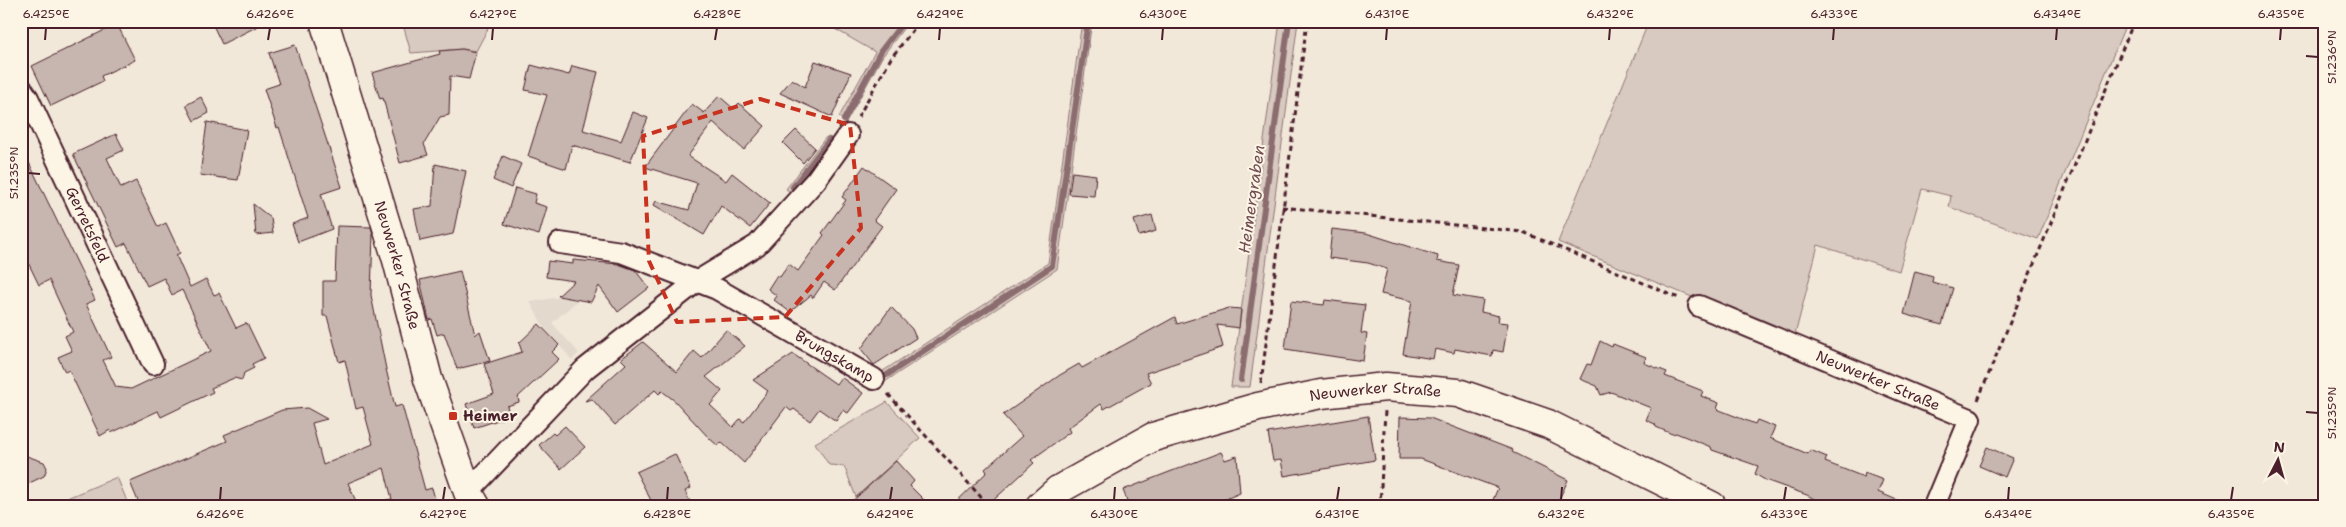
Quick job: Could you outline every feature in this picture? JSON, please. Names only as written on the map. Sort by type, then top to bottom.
[{"type":"street","name":"Neuwerker Straße","points":[[324,21],[397,260],[428,379],[472,499]]},
{"type":"street","name":"Gerretsfeld","points":[[21,88],[28,98],[153,364]]},
{"type":"street","points":[[472,499],[584,369],[696,282],[757,245],[816,180],[848,135]]},
{"type":"street","name":"Brungskamp","points":[[560,243],[621,252],[717,289],[874,379]]},
{"type":"street","name":"Neuwerker Straße","points":[[1699,306],[1970,420]]},
{"type":"street","name":"Neuwerker Straße","points":[[1040,506],[1058,490],[1153,437],[1258,407],[1321,394],[1386,387],[1458,393],[1548,424],[1712,506]]},
{"type":"street","points":[[1934,506],[1970,420]]},
{"type":"path","points":[[848,135],[890,58],[920,21]]},
{"type":"path","points":[[1258,407],[1306,21]]},
{"type":"path","points":[[1970,420],[2134,21]]},
{"type":"path","points":[[1282,206],[1523,232],[1699,306]]},
{"type":"path","name":"Brungskamp","points":[[874,379],[989,506]]},
{"type":"path","points":[[1380,506],[1386,387]]},
{"type":"highlighted area","points":[[760,99],[850,125],[861,228],[785,317],[677,322],[649,261],[643,136]]},
{"type":"shaded area","points":[[402,21],[492,21],[476,51],[462,49],[411,53]]},
{"type":"shaded area","points":[[821,21],[909,21],[882,57],[846,123],[839,117],[875,52]]},
{"type":"shaded area","points":[[1082,21],[1092,21],[1057,269],[883,383],[877,375],[1048,263]]},
{"type":"shaded area","points":[[1280,21],[1298,21],[1250,387],[1231,387]]},
{"type":"shaded area","points":[[1649,21],[2127,21],[2038,239],[1949,207],[1951,196],[1922,189],[1899,271],[1818,245],[1794,339],[1558,242]]},
{"type":"shaded area","points":[[826,137],[833,142],[793,193],[786,189]]},
{"type":"shaded area","points":[[560,297],[578,300],[552,323],[579,353],[572,360],[545,329],[530,302]]},
{"type":"shaded area","points":[[887,402],[920,438],[856,497],[844,466],[829,465],[815,443]]},
{"type":"shaded area","points":[[117,477],[129,506],[48,506]]},
{"type":"building","points":[[211,21],[268,21],[222,44]]},
{"type":"building","points":[[117,24],[135,60],[101,76],[103,81],[51,106],[32,66]]},
{"type":"building","points":[[295,45],[342,187],[321,194],[332,229],[298,242],[292,224],[308,218],[279,127],[277,128],[264,89],[279,84],[269,53]]},
{"type":"building","points":[[462,49],[476,52],[469,79],[450,76],[449,115],[440,117],[424,144],[428,155],[400,163],[383,98],[380,99],[372,73],[440,54],[439,51]]},
{"type":"building","points":[[815,61],[851,73],[832,117],[780,93],[792,79],[805,87]]},
{"type":"building","points":[[531,65],[569,75],[572,66],[598,72],[583,130],[621,141],[633,112],[648,118],[630,162],[572,145],[566,169],[528,156],[547,95],[525,90]]},
{"type":"building","points":[[719,96],[734,109],[739,103],[765,126],[744,150],[713,122],[688,156],[726,181],[732,173],[770,203],[750,228],[721,206],[704,235],[654,205],[656,201],[689,210],[697,183],[645,167],[692,104],[704,113]]},
{"type":"building","points":[[201,97],[209,113],[194,121],[186,105]]},
{"type":"building","points":[[207,122],[247,130],[238,180],[200,175]]},
{"type":"building","points":[[796,130],[815,148],[803,163],[783,143]]},
{"type":"building","points":[[116,134],[124,150],[107,158],[121,188],[136,181],[158,227],[166,223],[180,253],[176,255],[190,287],[206,279],[214,295],[219,293],[236,328],[247,323],[264,358],[252,364],[254,368],[244,373],[242,380],[234,378],[211,388],[213,392],[161,417],[158,411],[111,433],[110,430],[100,436],[69,370],[65,372],[58,357],[72,351],[65,336],[73,332],[49,280],[39,285],[21,248],[21,146],[95,300],[86,304],[111,357],[103,360],[116,387],[131,389],[211,351],[182,290],[172,295],[164,278],[147,286],[126,243],[118,247],[73,154]]},
{"type":"building","points":[[503,156],[521,164],[511,188],[493,180]]},
{"type":"building","points":[[435,164],[466,171],[453,234],[420,241],[414,209],[432,206]]},
{"type":"building","points":[[864,166],[896,189],[874,220],[882,226],[835,290],[824,282],[813,298],[811,295],[790,312],[774,300],[777,296],[768,289],[777,275],[780,277],[789,264],[798,271],[846,200],[842,197]]},
{"type":"building","points":[[1072,172],[1096,175],[1094,196],[1069,194]]},
{"type":"building","points":[[515,188],[536,194],[534,203],[547,207],[539,235],[504,224]]},
{"type":"building","points":[[253,204],[271,218],[273,233],[256,235]]},
{"type":"building","points":[[1152,215],[1156,231],[1139,236],[1134,220]]},
{"type":"building","points":[[337,226],[371,227],[373,234],[371,295],[386,369],[395,407],[402,405],[425,490],[432,488],[437,506],[387,506],[386,500],[392,499],[384,468],[348,483],[358,506],[140,506],[130,482],[227,441],[224,435],[282,410],[307,408],[327,419],[312,423],[323,465],[373,444],[363,407],[356,409],[345,360],[339,362],[327,316],[323,316],[323,281],[335,281]]},
{"type":"building","points":[[1332,229],[1366,233],[1438,256],[1437,261],[1459,265],[1453,295],[1483,300],[1481,312],[1499,316],[1498,322],[1508,323],[1503,352],[1493,350],[1492,356],[1455,349],[1454,353],[1435,349],[1433,359],[1403,354],[1412,301],[1381,294],[1387,269],[1368,263],[1329,258]]},
{"type":"building","points":[[573,260],[618,264],[635,270],[649,288],[618,312],[599,286],[591,302],[558,296],[574,281],[546,277],[548,261],[573,264]]},
{"type":"building","points":[[460,271],[475,335],[480,331],[490,361],[457,369],[444,333],[437,335],[432,319],[429,320],[420,280]]},
{"type":"building","points":[[1915,271],[1933,276],[1932,282],[1953,288],[1942,325],[1904,314]]},
{"type":"building","points":[[1325,300],[1365,305],[1361,333],[1367,334],[1363,361],[1285,349],[1291,301],[1324,305]]},
{"type":"building","points":[[891,307],[912,329],[916,338],[874,365],[861,349]]},
{"type":"building","points":[[1229,308],[1241,309],[1239,328],[1217,325],[1223,347],[1146,373],[1151,383],[1104,409],[1101,404],[1068,428],[1070,432],[1031,460],[1034,463],[987,506],[952,506],[987,472],[985,469],[1022,436],[1003,415],[1079,364],[1082,368],[1175,317],[1177,324]]},
{"type":"building","points":[[539,324],[559,345],[552,352],[559,359],[518,397],[519,402],[507,406],[510,416],[474,428],[466,404],[494,394],[484,364],[522,352],[519,343]]},
{"type":"building","points":[[726,330],[745,346],[706,377],[722,391],[710,405],[733,427],[740,419],[744,422],[768,391],[753,380],[793,354],[836,384],[841,377],[863,393],[848,413],[843,410],[836,421],[819,409],[810,421],[794,409],[791,411],[786,407],[744,463],[721,442],[718,446],[675,401],[662,391],[659,394],[655,390],[615,425],[592,399],[585,401],[626,364],[621,359],[643,342],[677,372],[694,351],[702,358]]},
{"type":"building","points":[[1600,341],[1612,347],[1613,344],[1646,357],[1644,363],[1667,372],[1665,376],[1703,391],[1701,396],[1719,403],[1717,409],[1755,424],[1757,420],[1775,427],[1770,438],[1808,454],[1810,450],[1827,457],[1825,462],[1864,477],[1865,473],[1883,480],[1878,492],[1911,506],[1827,506],[1807,495],[1765,480],[1755,474],[1758,466],[1712,450],[1711,447],[1676,433],[1672,434],[1656,427],[1655,424],[1646,420],[1651,408],[1611,392],[1601,395],[1597,386],[1580,379],[1587,364],[1591,365]]},
{"type":"building","points":[[1368,416],[1375,460],[1284,476],[1281,460],[1273,461],[1268,433]]},
{"type":"building","points":[[1400,417],[1430,418],[1513,450],[1512,452],[1568,480],[1556,506],[1503,506],[1492,502],[1498,488],[1421,459],[1399,459]]},
{"type":"building","points":[[565,426],[585,447],[561,469],[539,445]]},
{"type":"building","points":[[1987,447],[2013,458],[2005,477],[1979,466]]},
{"type":"building","points":[[1221,452],[1225,460],[1237,456],[1240,493],[1221,501],[1223,506],[1129,506],[1123,490]]},
{"type":"building","points":[[21,454],[44,462],[47,468],[44,476],[21,487]]},
{"type":"building","points":[[675,454],[691,488],[685,491],[692,506],[654,506],[636,472]]},
{"type":"building","points":[[896,461],[914,481],[910,486],[930,506],[847,506]]},
{"type":"waterway","points":[[844,120],[881,51],[904,21]]},
{"type":"waterway","points":[[887,375],[1052,266],[1088,21]]},
{"type":"waterway","name":"Heimergraben","points":[[1241,380],[1289,21]]},
{"type":"waterway","points":[[793,187],[829,140]]},
{"type":"place","name":"Heimer","points":[[453,416]]}]
